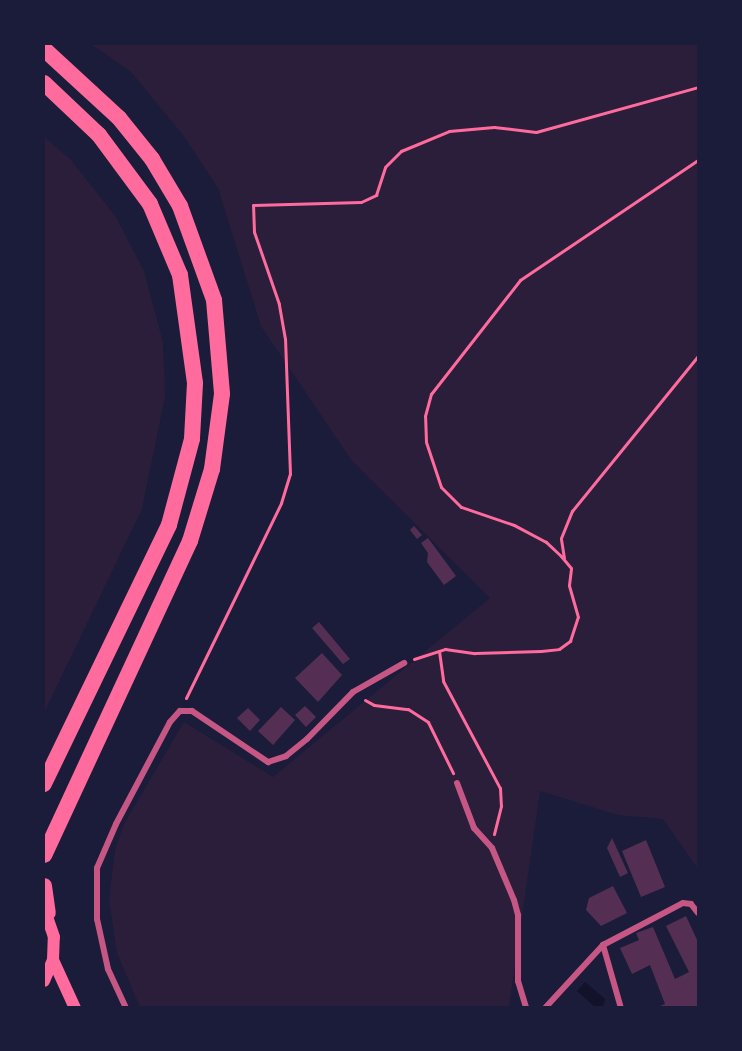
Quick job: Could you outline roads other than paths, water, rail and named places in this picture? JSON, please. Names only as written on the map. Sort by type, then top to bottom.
[{"type":"highway","points":[[44,49],[119,118],[152,159],[180,206],[213,300],[222,394],[212,469],[190,541],[44,855]]},
{"type":"highway","points":[[44,83],[99,135],[150,204],[180,275],[195,383],[188,459],[169,525],[44,784]]},
{"type":"highway","points":[[44,886],[46,910]]},
{"type":"main road","points":[[44,981],[53,960],[54,936],[46,910]]},
{"type":"main road","points":[[53,960],[75,1008]]},
{"type":"street","points":[[126,1008],[108,969],[97,920],[97,868],[153,752],[180,711],[192,711],[268,762],[286,756],[353,692],[404,663]]},
{"type":"street","points":[[457,783],[474,828],[492,848],[518,915],[518,981],[526,1008]]},
{"type":"street","points":[[544,1008],[603,945],[682,903],[691,904],[699,913]]},
{"type":"street","points":[[603,945],[621,1008]]}]
